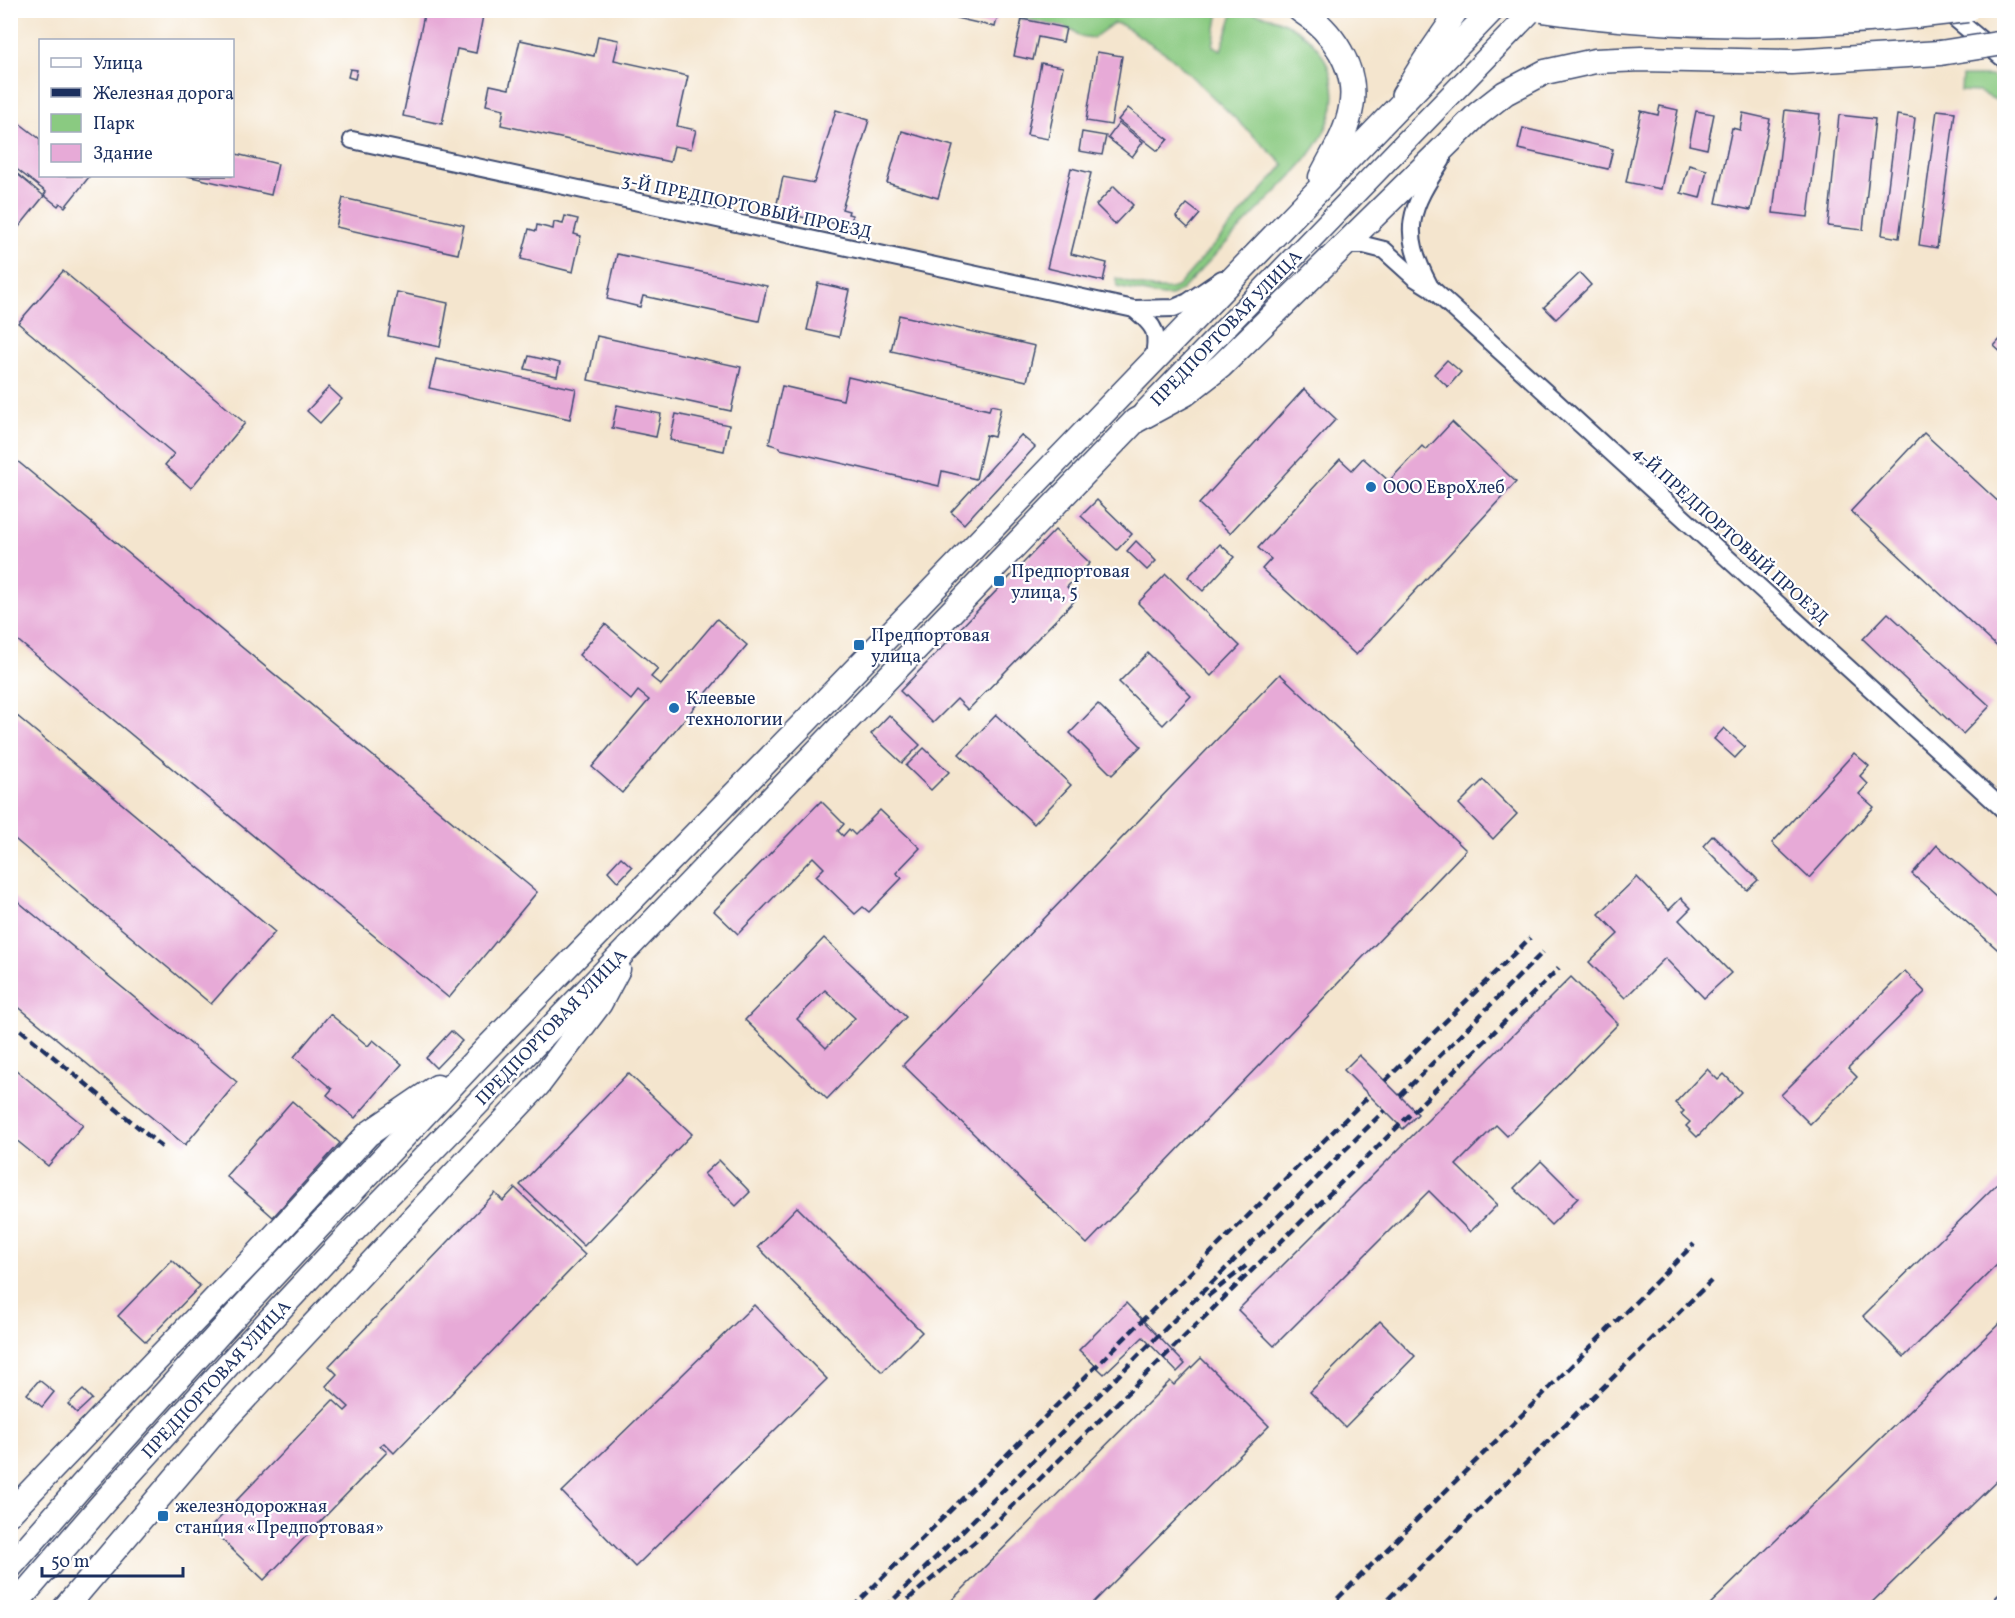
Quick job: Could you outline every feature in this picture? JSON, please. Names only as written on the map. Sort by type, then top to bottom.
[{"type":"main road","points":[[1300,10],[1333,38],[1349,71],[1352,94],[1351,108],[1343,135],[1308,201]]},
{"type":"main road","points":[[1542,10],[1650,22],[1752,26],[1861,22],[1967,10]]},
{"type":"main road","name":"ПРЕДПОРТОВАЯ УЛИЦА","points":[[10,1567],[244,1306],[469,1067],[1486,17]]},
{"type":"main road","points":[[1135,421],[1185,394],[1221,366],[1478,114],[1505,93],[1545,72],[1595,61],[1641,59],[1792,62],[1940,53],[2004,43]]},
{"type":"main road","name":"ПРЕДПОРТОВАЯ УЛИЦА","points":[[12,1608],[124,1479],[351,1233],[1135,421]]},
{"type":"main road","points":[[65,1608],[82,1591],[230,1413],[538,1085],[600,1003],[628,948]]},
{"type":"main road","points":[[10,1513],[257,1255],[368,1134],[469,1067]]},
{"type":"street","points":[[1389,117],[1458,10]]},
{"type":"street","name":"ПРЕДПОРТОВАЯ УЛИЦА","points":[[1135,421],[1533,10]]},
{"type":"street","points":[[1945,10],[2004,59]]},
{"type":"street","points":[[1431,288],[1417,260],[1412,229],[1413,211],[1432,175],[1460,131]]},
{"type":"street","name":"3-Й ПРЕДПОРТОВЫЙ ПРОЕЗД","points":[[352,140],[1134,309],[1174,308],[1188,302],[1250,261]]},
{"type":"street","points":[[1346,244],[1364,245],[1384,250],[1415,278],[1431,288]]},
{"type":"street","name":"4-Й ПРЕДПОРТОВЫЙ ПРОЕЗД","points":[[1431,288],[2004,810]]},
{"type":"street","points":[[1134,309],[1156,332],[1154,360]]},
{"type":"street","points":[[1999,1608],[2004,1602]]},
{"type":"green space","points":[[1021,10],[1219,11],[1213,46],[1221,50],[1234,11],[1256,13],[1278,20],[1308,38],[1326,61],[1332,79],[1334,97],[1326,129],[1311,154],[1181,291],[1171,296],[1161,296],[1117,287],[1116,278],[1157,289],[1178,286],[1284,165],[1169,55],[1122,25],[1114,23],[1093,38],[1079,36],[1073,30],[1019,18]]},
{"type":"green space","points":[[1962,76],[1991,76],[2004,87],[2004,104],[1979,92],[1961,91]]},
{"type":"building","points":[[425,10],[484,10],[476,53],[457,49],[442,124],[403,116]]},
{"type":"building","points":[[958,10],[981,10],[998,14],[995,27],[956,18]]},
{"type":"building","points":[[1022,19],[1066,28],[1063,42],[1038,37],[1033,60],[1014,56]]},
{"type":"building","points":[[598,36],[619,40],[614,60],[688,76],[677,126],[696,130],[691,149],[674,146],[670,162],[501,125],[504,109],[486,105],[490,85],[509,89],[520,40],[594,56]]},
{"type":"building","points":[[1097,52],[1122,56],[1111,125],[1086,121]]},
{"type":"building","points":[[1041,63],[1063,67],[1048,139],[1027,135]]},
{"type":"building","points":[[350,69],[357,70],[355,79],[348,77]]},
{"type":"building","points":[[1660,106],[1678,110],[1661,189],[1626,182],[1641,111],[1658,115]]},
{"type":"building","points":[[1128,108],[1168,139],[1158,151],[1118,120]]},
{"type":"building","points":[[836,110],[869,120],[842,209],[849,211],[848,214],[852,215],[852,219],[855,220],[854,227],[775,212],[783,177],[814,183]]},
{"type":"building","points":[[1785,110],[1820,114],[1808,217],[1773,213]]},
{"type":"building","points":[[1937,110],[1955,112],[1937,248],[1919,245]]},
{"type":"building","points":[[1696,111],[1714,114],[1707,149],[1689,145]]},
{"type":"building","points":[[1743,113],[1770,119],[1751,210],[1716,203],[1732,128],[1740,130]]},
{"type":"building","points":[[1839,115],[1875,119],[1863,230],[1828,226]]},
{"type":"building","points":[[1897,115],[1915,118],[1899,238],[1882,235]]},
{"type":"building","points":[[10,116],[39,138],[39,177],[89,177],[65,207],[60,203],[58,206],[44,195],[46,192],[10,164]]},
{"type":"building","points":[[1119,123],[1143,142],[1132,157],[1108,138]]},
{"type":"building","points":[[1523,128],[1613,149],[1608,169],[1518,149]]},
{"type":"building","points":[[902,131],[953,146],[938,198],[887,183]]},
{"type":"building","points":[[1082,132],[1106,136],[1102,155],[1079,151]]},
{"type":"building","points":[[234,153],[278,164],[271,195],[191,177],[234,177]]},
{"type":"building","points":[[1689,165],[1707,170],[1700,198],[1681,193]]},
{"type":"building","points":[[10,168],[44,196],[10,238]]},
{"type":"building","points":[[1071,168],[1091,173],[1071,254],[1107,263],[1103,281],[1047,268]]},
{"type":"building","points":[[1114,186],[1133,205],[1115,224],[1096,205]]},
{"type":"building","points":[[343,198],[464,225],[458,254],[336,227]]},
{"type":"building","points":[[1187,204],[1200,214],[1188,228],[1176,217]]},
{"type":"building","points":[[565,216],[578,219],[574,234],[581,236],[573,272],[521,259],[529,229],[536,231],[537,225],[553,229],[554,222],[563,224]]},
{"type":"building","points":[[617,254],[767,286],[759,321],[643,296],[640,307],[607,299]]},
{"type":"building","points":[[63,271],[245,423],[191,488],[165,465],[174,454],[18,323]]},
{"type":"building","points":[[1580,273],[1591,285],[1556,319],[1544,307]]},
{"type":"building","points":[[818,283],[849,290],[839,337],[807,330]]},
{"type":"building","points":[[397,292],[448,303],[440,347],[388,336]]},
{"type":"building","points":[[899,315],[1035,346],[1027,381],[891,351]]},
{"type":"building","points":[[2004,335],[2004,355],[1994,346]]},
{"type":"building","points":[[597,336],[741,367],[731,411],[588,380]]},
{"type":"building","points":[[529,356],[560,363],[557,376],[525,369]]},
{"type":"building","points":[[436,359],[576,389],[570,419],[429,388]]},
{"type":"building","points":[[1447,360],[1461,372],[1448,387],[1434,374]]},
{"type":"building","points":[[848,377],[989,410],[991,405],[1001,407],[994,437],[986,435],[976,479],[942,471],[939,486],[780,449],[780,447],[769,444],[782,386],[843,400]]},
{"type":"building","points":[[329,387],[342,399],[320,423],[307,411]]},
{"type":"building","points":[[1304,389],[1336,419],[1230,533],[1199,504]]},
{"type":"building","points":[[617,405],[661,414],[656,437],[612,428]]},
{"type":"building","points":[[676,414],[729,425],[724,451],[670,440]]},
{"type":"building","points":[[1452,422],[1516,482],[1356,655],[1262,569],[1271,559],[1258,548],[1340,459],[1352,470],[1363,458],[1389,481],[1422,446],[1426,450]]},
{"type":"building","points":[[1924,433],[2004,507],[2004,653],[1851,511]]},
{"type":"building","points":[[1021,435],[1035,447],[964,524],[951,512]]},
{"type":"building","points":[[10,455],[537,892],[449,998],[10,634]]},
{"type":"building","points":[[1097,500],[1132,534],[1117,550],[1081,516]]},
{"type":"building","points":[[1055,530],[1090,563],[1067,587],[1078,597],[968,710],[957,699],[933,723],[900,691]]},
{"type":"building","points":[[1136,541],[1156,561],[1147,570],[1127,551]]},
{"type":"building","points":[[1220,544],[1234,557],[1203,591],[1188,577]]},
{"type":"building","points":[[1166,574],[1240,646],[1211,676],[1138,603]]},
{"type":"building","points":[[1888,613],[1990,706],[1963,734],[1863,639]]},
{"type":"building","points":[[717,619],[747,645],[622,793],[592,767],[649,700],[638,691],[631,700],[579,655],[605,624],[658,669],[651,677],[661,685]]},
{"type":"building","points":[[1148,653],[1191,696],[1163,725],[1119,682]]},
{"type":"building","points":[[1280,674],[1466,850],[1087,1244],[903,1065]]},
{"type":"building","points":[[1098,704],[1141,746],[1112,775],[1070,733]]},
{"type":"building","points":[[10,710],[275,932],[211,1004],[10,835]]},
{"type":"building","points":[[889,715],[920,745],[902,763],[871,734]]},
{"type":"building","points":[[996,715],[1071,785],[1034,824],[959,754]]},
{"type":"building","points":[[1724,728],[1745,747],[1735,758],[1714,739]]},
{"type":"building","points":[[924,748],[949,772],[931,790],[906,766]]},
{"type":"building","points":[[1854,753],[1869,766],[1860,776],[1868,784],[1859,794],[1874,807],[1809,878],[1772,843]]},
{"type":"building","points":[[1483,780],[1517,814],[1493,839],[1459,804]]},
{"type":"building","points":[[821,801],[844,824],[838,831],[843,836],[849,829],[855,835],[880,810],[920,848],[896,873],[902,878],[869,912],[863,907],[855,914],[816,876],[824,868],[813,857],[738,934],[714,911]]},
{"type":"building","points":[[1713,835],[1758,880],[1747,890],[1703,846]]},
{"type":"building","points":[[1937,845],[2004,904],[2004,955],[1912,874]]},
{"type":"building","points":[[621,857],[632,867],[618,882],[608,871]]},
{"type":"building","points":[[1637,877],[1669,910],[1681,898],[1691,908],[1679,920],[1731,973],[1704,998],[1665,958],[1625,998],[1589,962],[1618,934],[1599,914]]},
{"type":"building","points":[[10,895],[237,1082],[185,1145],[10,1000]]},
{"type":"building","points":[[824,938],[906,1017],[827,1099],[745,1020]],"holes":[[[825,990],[855,1018],[826,1048],[797,1019]]]},
{"type":"building","points":[[1905,971],[1925,992],[1848,1068],[1857,1077],[1810,1124],[1781,1095]]},
{"type":"building","points":[[1571,977],[1618,1024],[1507,1136],[1496,1125],[1456,1165],[1497,1205],[1470,1232],[1429,1191],[1274,1346],[1238,1310]]},
{"type":"building","points":[[330,1014],[368,1046],[373,1040],[402,1064],[355,1118],[327,1095],[332,1089],[294,1057]]},
{"type":"building","points":[[451,1031],[462,1041],[436,1068],[426,1058]]},
{"type":"building","points":[[1359,1055],[1418,1114],[1403,1129],[1344,1070]]},
{"type":"building","points":[[10,1065],[83,1125],[48,1166],[10,1135]]},
{"type":"building","points":[[1707,1069],[1718,1080],[1724,1074],[1741,1092],[1697,1137],[1686,1126],[1690,1122],[1681,1114],[1684,1111],[1675,1103]]},
{"type":"building","points":[[628,1073],[692,1134],[584,1246],[520,1185]]},
{"type":"building","points":[[292,1101],[340,1143],[273,1217],[226,1176]]},
{"type":"building","points":[[719,1160],[750,1192],[736,1206],[704,1174]]},
{"type":"building","points":[[1541,1161],[1578,1198],[1551,1225],[1514,1188]]},
{"type":"building","points":[[2004,1177],[2004,1258],[1904,1357],[1863,1316]]},
{"type":"building","points":[[515,1188],[585,1255],[394,1453],[384,1443],[380,1446],[387,1452],[264,1580],[210,1528],[333,1400],[345,1411],[349,1407],[326,1386],[337,1374],[329,1366],[495,1193],[503,1201]]},
{"type":"building","points":[[797,1207],[922,1332],[882,1372],[758,1247]]},
{"type":"building","points":[[172,1260],[200,1286],[146,1342],[118,1316]]},
{"type":"building","points":[[1126,1303],[1185,1364],[1177,1372],[1143,1337],[1104,1374],[1079,1350]]},
{"type":"building","points":[[754,1305],[827,1379],[635,1567],[562,1492]]},
{"type":"building","points":[[2004,1319],[2004,1474],[1866,1608],[1706,1608]]},
{"type":"building","points":[[1380,1321],[1415,1356],[1345,1427],[1310,1392]]},
{"type":"building","points":[[1201,1358],[1269,1426],[1088,1608],[944,1608],[1170,1381],[1174,1385]]},
{"type":"building","points":[[39,1380],[54,1392],[42,1407],[27,1394]]},
{"type":"building","points":[[83,1390],[92,1399],[77,1413],[68,1404]]},
{"type":"railway","points":[[1385,1081],[1530,938]]},
{"type":"railway","points":[[1400,1096],[1543,952]]},
{"type":"railway","points":[[898,1608],[985,1533],[1559,968]]},
{"type":"railway","points":[[10,1021],[162,1147]]},
{"type":"railway","points":[[852,1608],[1370,1095]]},
{"type":"railway","points":[[885,1608],[1385,1110]]},
{"type":"railway","points":[[1328,1608],[1694,1244]]},
{"type":"railway","points":[[1208,1296],[1246,1266]]},
{"type":"railway","points":[[1379,1608],[1711,1281]]},
{"type":"place","name":"ООО ЕвроХлеб","points":[[1371,487]]},
{"type":"place","name":"Предпортовая улица, 5","points":[[999,581]]},
{"type":"place","name":"Предпортовая улица","points":[[859,645]]},
{"type":"place","name":"Клеевые технологии","points":[[674,708]]},
{"type":"place","name":"железнодорожная станция «Предпортовая»","points":[[163,1516]]}]
